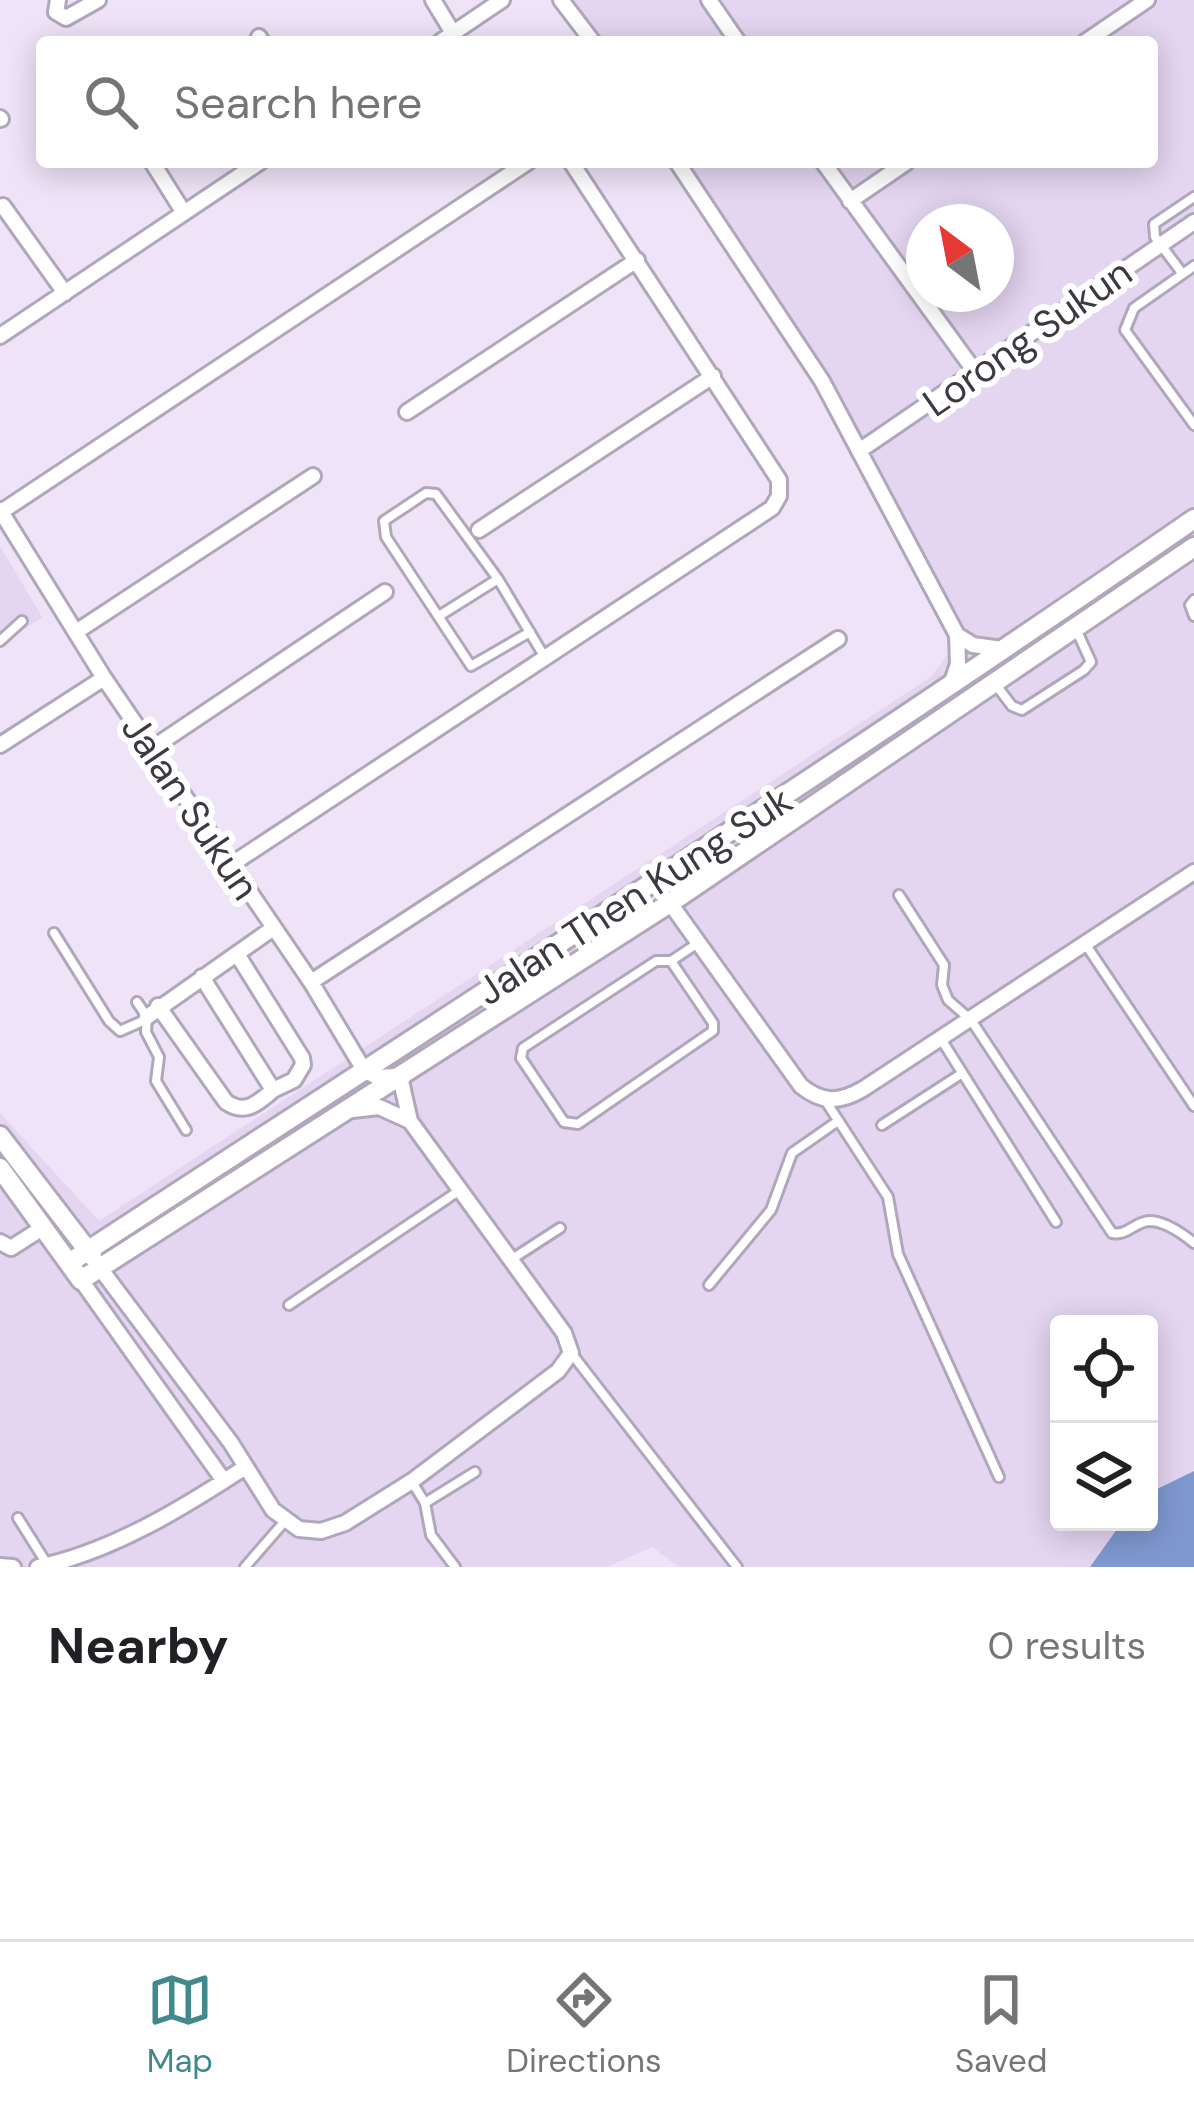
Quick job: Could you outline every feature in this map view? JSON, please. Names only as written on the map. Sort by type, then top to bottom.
[{"type":"street","points":[[58,0],[56,12],[66,18],[98,0]]},
{"type":"street","points":[[433,0],[446,36]]},
{"type":"street","points":[[450,36],[502,0]]},
{"type":"street","points":[[562,0],[588,36]]},
{"type":"street","points":[[709,0],[734,36]]},
{"type":"street","points":[[1094,36],[1147,0]]},
{"type":"street","points":[[156,168],[184,213]]},
{"type":"street","points":[[0,336],[251,168]]},
{"type":"street","points":[[0,511],[519,168]]},
{"type":"street","points":[[229,866],[775,503],[779,479],[575,168]]},
{"type":"street","points":[[681,168],[822,381],[957,635],[958,664],[951,685]]},
{"type":"street","points":[[827,168],[976,373]]},
{"type":"street","points":[[850,201],[898,168]]},
{"type":"street","points":[[3,206],[64,292]]},
{"type":"street","name":"Lorong Sukun","points":[[859,451],[1194,222]]},
{"type":"street","points":[[407,412],[637,260]]},
{"type":"street","points":[[479,530],[713,376]]},
{"type":"street","points":[[76,632],[313,476]]},
{"type":"street","name":"Jalan Sukun","points":[[0,511],[104,678],[311,982],[364,1070]]},
{"type":"street","name":"Jalan Then Kung Suk","points":[[69,1263],[682,865],[1194,519]]},
{"type":"street","name":"Jalan Then Kung Suk","points":[[81,1280],[670,903],[1194,547]]},
{"type":"street","points":[[152,749],[385,592]]},
{"type":"street","points":[[957,635],[973,645],[1007,649]]},
{"type":"street","points":[[311,982],[838,638]]},
{"type":"street","points":[[0,746],[104,678]]},
{"type":"street","points":[[682,865],[669,888],[670,903],[801,1086],[825,1100],[854,1094],[1194,872]]},
{"type":"street","points":[[619,906],[670,903]]},
{"type":"street","points":[[237,954],[303,1065],[294,1080],[245,1110],[226,1102],[150,1014],[272,928]]},
{"type":"street","points":[[202,977],[273,1090]]},
{"type":"street","points":[[0,1136],[231,1443],[273,1510],[298,1529],[321,1532],[345,1523],[412,1481],[558,1371],[571,1353],[564,1333],[410,1121],[401,1081],[404,1073],[377,1077],[364,1070]]},
{"type":"street","points":[[340,1114],[379,1107],[410,1121]]},
{"type":"street","points":[[0,1168],[224,1480]]},
{"type":"street","points":[[0,1242],[11,1248],[44,1227]]},
{"type":"street","points":[[43,1566],[119,1537],[195,1500],[244,1468]]},
{"type":"street","points":[[0,1566],[11,1567]]},
{"type":"lane","points":[[1182,274],[1160,245],[1154,224],[1194,197]]},
{"type":"lane","points":[[1194,266],[1135,308],[1125,330],[1194,425]]},
{"type":"lane","points":[[530,632],[471,666],[383,530],[389,517],[426,493],[438,496],[498,579],[530,632],[545,657]]},
{"type":"lane","points":[[439,616],[498,579]]},
{"type":"lane","points":[[1194,600],[1190,605],[1194,616]]},
{"type":"lane","points":[[0,640],[22,621]]},
{"type":"lane","points":[[994,682],[1012,706],[1022,710],[1084,670],[1091,662],[1090,652],[1076,628]]},
{"type":"lane","points":[[899,895],[944,965],[942,985],[948,1000],[971,1020],[1112,1232],[1127,1233],[1146,1221],[1180,1231],[1194,1243]]},
{"type":"lane","points":[[54,933],[120,1031],[150,1014]]},
{"type":"lane","points":[[671,962],[713,1023],[713,1031],[578,1124],[564,1122],[521,1058],[523,1048],[656,961],[671,962],[698,943]]},
{"type":"lane","points":[[1086,945],[1194,1106]]},
{"type":"lane","points":[[137,1002],[150,1014]]},
{"type":"lane","points":[[150,1014],[146,1032],[160,1057],[156,1082],[186,1130]]},
{"type":"lane","points":[[941,1039],[1056,1222]]},
{"type":"lane","points":[[882,1125],[961,1074]]},
{"type":"lane","points":[[825,1100],[888,1197],[898,1255],[999,1477]]},
{"type":"lane","points":[[710,1285],[772,1210],[791,1153],[838,1120]]},
{"type":"lane","points":[[289,1305],[460,1190]]},
{"type":"lane","points":[[511,1260],[560,1228]]},
{"type":"lane","points":[[571,1353],[736,1567]]},
{"type":"lane","points":[[424,1503],[475,1472]]},
{"type":"lane","points":[[412,1481],[424,1503],[430,1535],[455,1567]]},
{"type":"lane","points":[[18,1517],[43,1566]]},
{"type":"lane","points":[[245,1567],[286,1520]]},
{"type":"shaded area","points":[[571,0],[1194,0],[1194,1471],[1158,1489],[1158,1315],[1050,1315],[1050,1531],[1116,1531],[1090,1567],[679,1567],[652,1547],[607,1567],[0,1567],[0,1113],[99,1221],[931,677],[961,636],[809,352],[685,168],[1158,168],[1158,36],[595,36]]},
{"type":"shaded area","points":[[0,546],[42,617],[0,645]]},
{"type":"water","points":[[1194,1471],[1194,1567],[1090,1567],[1116,1531],[1158,1531],[1158,1489]]}]
